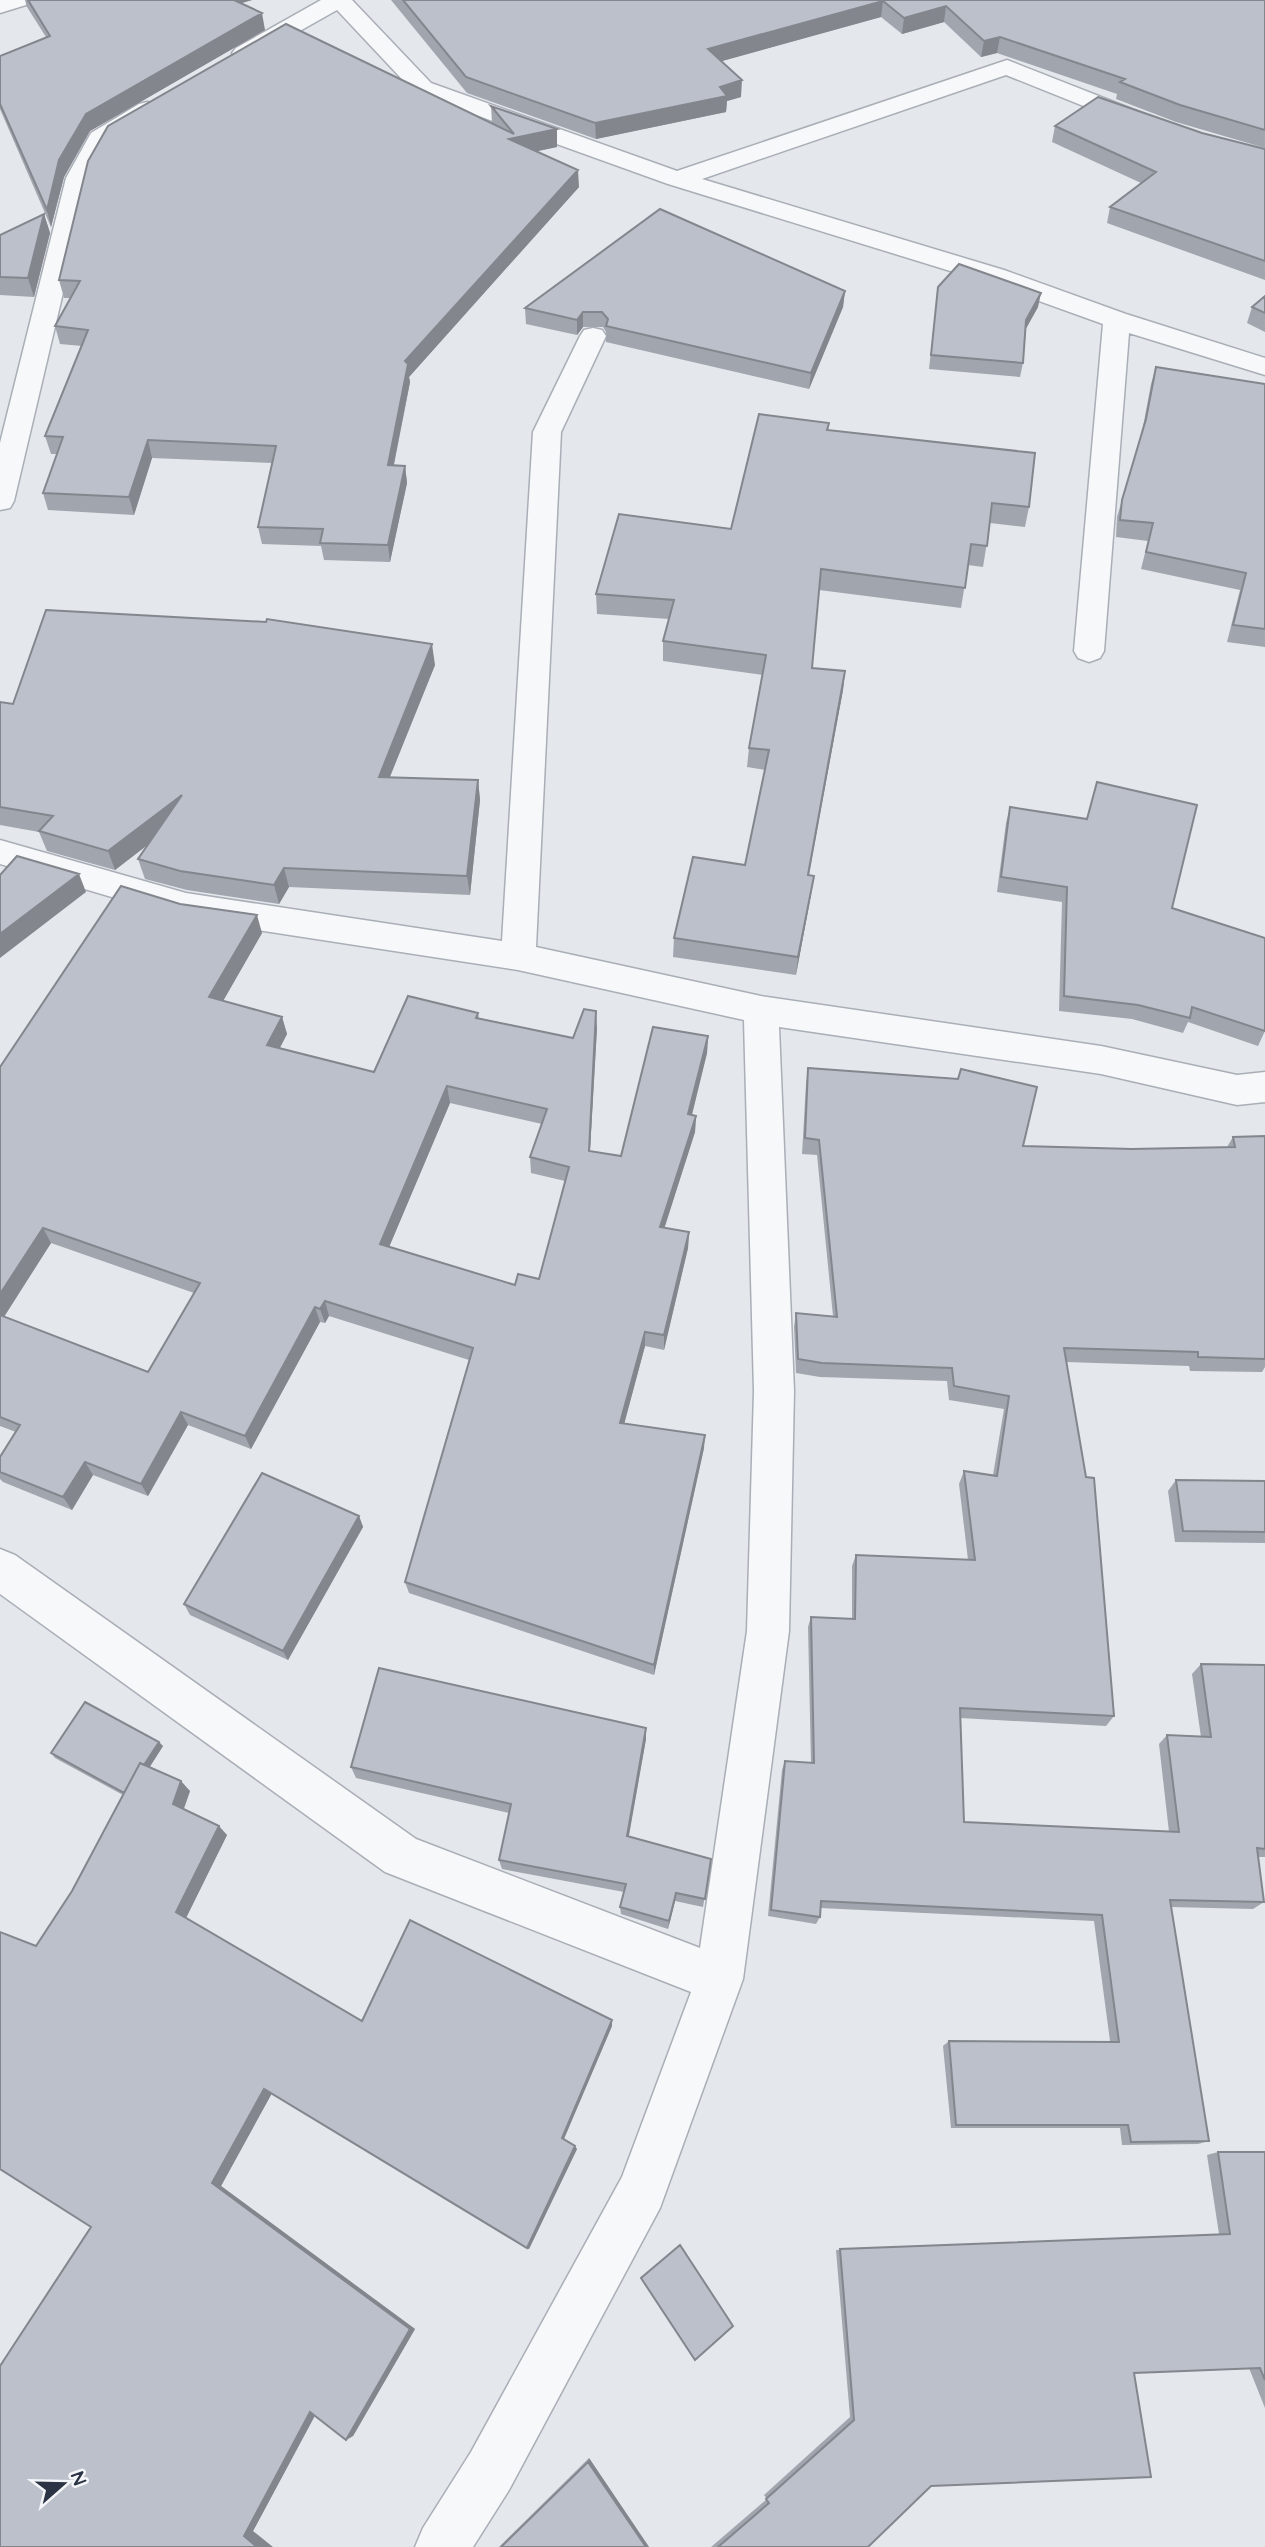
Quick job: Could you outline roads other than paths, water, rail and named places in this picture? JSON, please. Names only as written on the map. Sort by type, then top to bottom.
[{"type":"street","points":[[0,6],[18,0]]},
{"type":"street","points":[[218,68],[338,0],[424,88],[677,179],[995,276],[1118,320],[1265,367]]},
{"type":"street","points":[[677,179],[1007,67],[1156,126]]},
{"type":"street","points":[[0,501],[78,178],[100,138],[171,95]]},
{"type":"street","points":[[1089,652],[1118,320]]},
{"type":"street","points":[[517,957],[547,432],[593,336]]},
{"type":"street","points":[[0,852],[186,906],[517,957],[761,1010],[1101,1060],[1237,1090],[1265,1087]]},
{"type":"street","points":[[442,2547],[490,2471],[642,2190],[719,1979],[768,1632],[774,1391],[761,1010]]},
{"type":"street","points":[[0,1569],[401,1856],[719,1979]]}]
